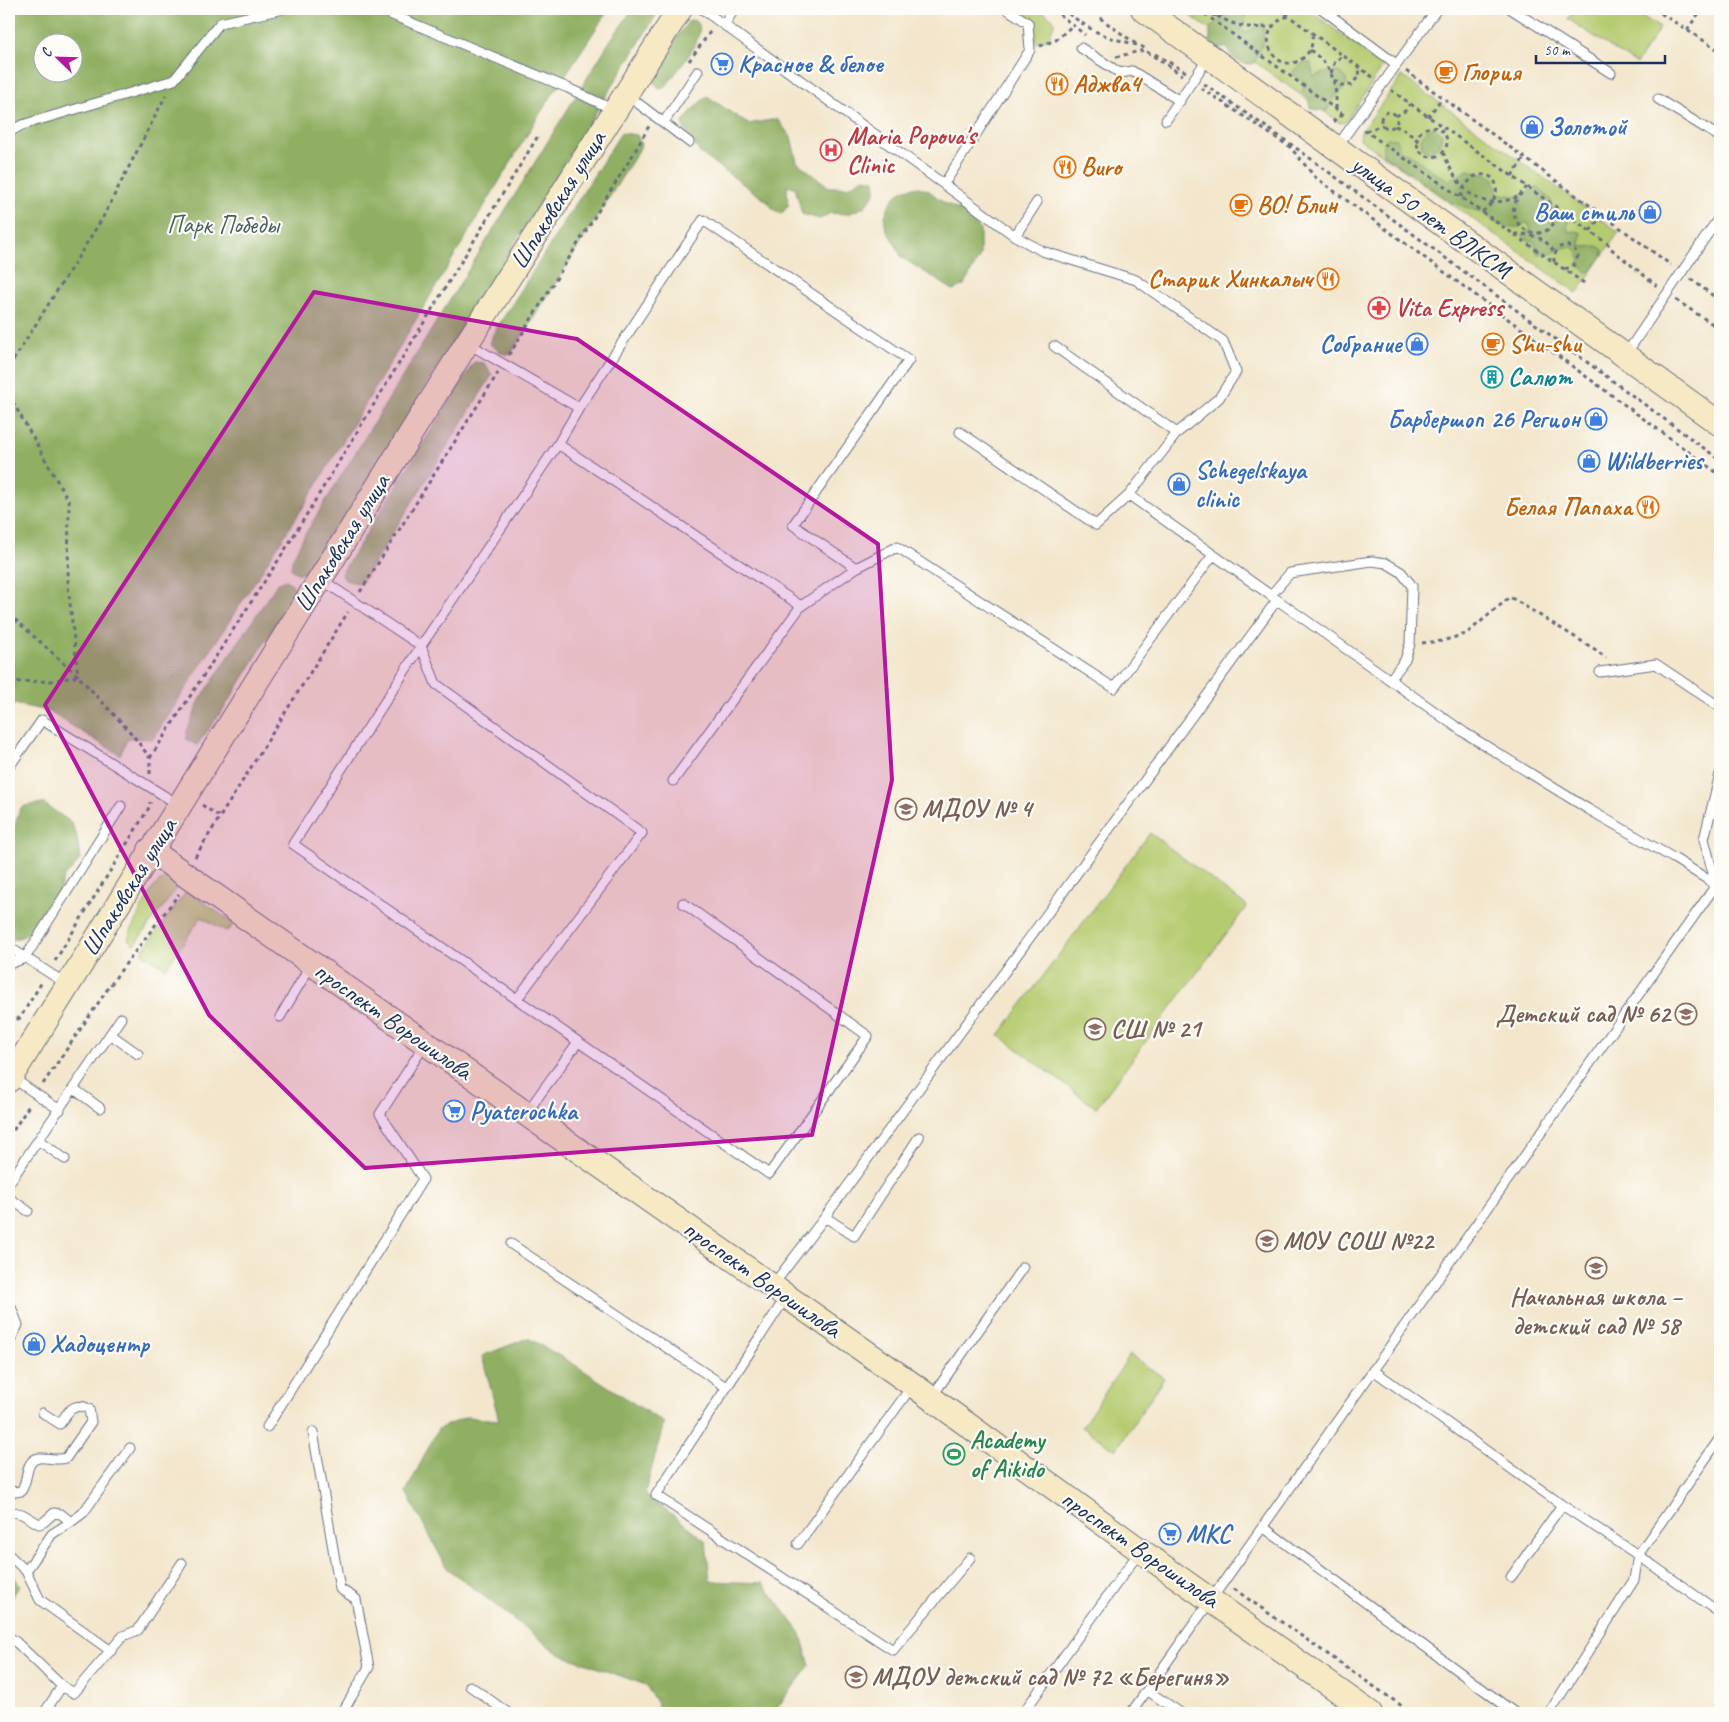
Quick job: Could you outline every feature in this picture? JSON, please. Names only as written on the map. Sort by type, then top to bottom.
[{"type":"street","name":"Шпаковская улица","points":[[10,1078],[467,342],[680,9]]},
{"type":"street","name":"улица 50 лет ВЛКСМ","points":[[1143,9],[1720,424]]},
{"type":"street","name":"проспект Ворошилова","points":[[150,850],[922,1392],[1141,1551],[1217,1590],[1370,1713]]},
{"type":"lane","points":[[9,132],[22,125],[174,80],[220,23],[283,9]]},
{"type":"lane","points":[[378,9],[554,82],[655,115],[689,142]]},
{"type":"lane","points":[[702,9],[1015,236],[1042,251],[1136,280],[1223,341],[1236,372],[1219,398],[1177,433],[1129,495],[1096,525],[960,432]]},
{"type":"lane","points":[[721,22],[735,9]]},
{"type":"lane","points":[[944,184],[1030,50],[1028,23],[1007,9]]},
{"type":"lane","points":[[1322,9],[1396,64]]},
{"type":"lane","points":[[1329,143],[1353,122],[1437,9]]},
{"type":"lane","points":[[1511,9],[1611,73]]},
{"type":"lane","points":[[1081,48],[1120,73],[1132,71],[1180,101]]},
{"type":"lane","points":[[1166,120],[1209,57]]},
{"type":"lane","points":[[664,122],[698,71]]},
{"type":"lane","points":[[1658,98],[1720,136]]},
{"type":"lane","points":[[1015,236],[1037,202]]},
{"type":"lane","points":[[1624,356],[1720,216]]},
{"type":"lane","points":[[683,903],[868,1036],[769,1174],[293,844],[422,646],[558,444],[579,408],[703,220],[909,360],[793,525],[856,568]]},
{"type":"lane","points":[[467,342],[579,408]]},
{"type":"lane","points":[[1054,346],[1177,433]]},
{"type":"lane","points":[[558,444],[801,606]]},
{"type":"lane","points":[[1129,495],[1474,738],[1588,809],[1718,886]]},
{"type":"lane","points":[[673,781],[801,606],[856,568],[897,548],[1114,688],[1213,555]]},
{"type":"lane","points":[[970,1558],[893,1650],[656,1495],[726,1387],[778,1292],[825,1217],[1274,598],[1290,573],[1372,561],[1386,563],[1402,572],[1412,586],[1410,644],[1405,660],[1390,680]]},
{"type":"lane","points":[[320,579],[422,646],[436,684],[642,833],[517,999]]},
{"type":"lane","points":[[1600,672],[1656,664],[1720,707]]},
{"type":"lane","points":[[9,767],[42,720],[180,805]]},
{"type":"lane","points":[[1718,886],[1704,839],[1720,774]]},
{"type":"lane","points":[[9,964],[25,958],[121,806]]},
{"type":"lane","points":[[1131,1713],[1718,886]]},
{"type":"lane","points":[[9,947],[68,985]]},
{"type":"lane","points":[[280,1017],[311,964]]},
{"type":"lane","points":[[9,1184],[121,1018]]},
{"type":"lane","points":[[110,1034],[138,1054]]},
{"type":"lane","points":[[526,1113],[578,1042]]},
{"type":"lane","points":[[267,1427],[423,1179],[380,1114],[426,1044]]},
{"type":"lane","points":[[10,1078],[60,1110]]},
{"type":"lane","points":[[74,1089],[100,1108]]},
{"type":"lane","points":[[825,1217],[854,1236],[919,1137]]},
{"type":"lane","points":[[38,1140],[65,1159]]},
{"type":"lane","points":[[9,1198],[28,1211]]},
{"type":"lane","points":[[511,1244],[726,1387]]},
{"type":"lane","points":[[798,1544],[1023,1267]]},
{"type":"lane","points":[[9,1305],[18,1325],[9,1343]]},
{"type":"lane","points":[[1373,1370],[1720,1613]]},
{"type":"lane","points":[[9,1490],[15,1492],[22,1491],[27,1480],[30,1464],[34,1460],[40,1458],[57,1460],[66,1458],[90,1422],[89,1409],[83,1406],[74,1406],[66,1413],[60,1424],[42,1413]]},
{"type":"lane","points":[[313,1432],[340,1588],[356,1599],[369,1667],[342,1713]]},
{"type":"lane","points":[[1549,1713],[1634,1580],[1638,1555],[1720,1438]]},
{"type":"lane","points":[[26,1571],[52,1534],[83,1514],[130,1448]]},
{"type":"lane","points":[[1511,1577],[1562,1504]]},
{"type":"lane","points":[[9,1511],[22,1514],[39,1524],[54,1513],[61,1514],[71,1522]]},
{"type":"lane","points":[[1263,1528],[1516,1713]]},
{"type":"lane","points":[[1024,1713],[1141,1551]]},
{"type":"lane","points":[[9,1555],[26,1571],[40,1600],[110,1651]]},
{"type":"lane","points":[[9,1637],[62,1686],[74,1693],[123,1636],[138,1630],[182,1563]]},
{"type":"lane","points":[[44,1713],[62,1686]]},
{"type":"lane","points":[[470,1686],[508,1713]]},
{"type":"lane","points":[[1148,1691],[1181,1713]]},
{"type":"path","points":[[1053,9],[1086,36]]},
{"type":"path","points":[[1062,9],[1083,24],[1106,36],[1140,47],[1193,79],[1308,157],[1720,460]]},
{"type":"path","points":[[1217,16],[1226,14],[1231,9]]},
{"type":"path","points":[[1279,9],[1443,129],[1608,244],[1609,247],[1667,293],[1720,329]]},
{"type":"path","points":[[1654,9],[1720,51]]},
{"type":"path","points":[[1687,30],[1702,9]]},
{"type":"path","points":[[1200,10],[1232,23],[1254,28],[1274,26],[1288,16]]},
{"type":"path","points":[[1200,10],[1343,115],[1584,282]]},
{"type":"path","points":[[1100,18],[1144,50],[1193,79],[1290,147],[1314,177],[1720,475]]},
{"type":"path","points":[[686,65],[721,22]]},
{"type":"path","points":[[1030,50],[1056,40],[1073,25]]},
{"type":"path","points":[[1274,26],[1269,37],[1270,51],[1276,59],[1286,63],[1297,61],[1310,50],[1313,42],[1312,33]]},
{"type":"path","points":[[1114,58],[1144,50]]},
{"type":"path","points":[[1310,50],[1322,59],[1330,73],[1336,92],[1336,110]]},
{"type":"path","points":[[1330,73],[1335,61],[1343,56]]},
{"type":"path","points":[[1273,64],[1276,59]]},
{"type":"path","points":[[1396,64],[1720,301]]},
{"type":"path","points":[[1333,80],[1341,85],[1351,85],[1359,76],[1360,68]]},
{"type":"path","points":[[1366,84],[1371,76]]},
{"type":"path","points":[[9,367],[102,219],[174,80]]},
{"type":"path","points":[[1428,117],[1442,98]]},
{"type":"path","points":[[1396,116],[1401,114],[1411,104]]},
{"type":"path","points":[[1303,164],[1308,157],[1329,143],[1337,117],[1343,115],[1349,107]]},
{"type":"path","points":[[1395,126],[1396,116],[1390,112],[1385,113],[1380,119],[1383,125],[1388,128],[1395,126],[1405,130],[1417,140]]},
{"type":"path","points":[[9,1137],[118,974],[184,886],[185,875],[634,153],[655,115]]},
{"type":"path","points":[[1366,131],[1383,125]]},
{"type":"path","points":[[1429,126],[1443,129],[1448,143],[1443,152],[1435,157],[1428,157],[1422,154],[1418,148],[1418,134],[1429,126]]},
{"type":"path","points":[[9,1022],[20,1018],[150,806],[150,758],[283,553],[538,136]]},
{"type":"path","points":[[1443,152],[1453,174],[1463,188],[1477,199],[1504,202],[1519,196]]},
{"type":"path","points":[[1512,176],[1524,158]]},
{"type":"path","points":[[1462,197],[1463,188],[1472,176],[1484,175],[1491,178],[1498,189],[1494,202],[1482,212]]},
{"type":"path","points":[[1527,186],[1514,206],[1514,214],[1519,224],[1546,242],[1555,252]]},
{"type":"path","points":[[1514,234],[1537,233],[1548,229],[1562,211]]},
{"type":"path","points":[[1590,231],[1602,215]]},
{"type":"path","points":[[1554,262],[1557,248],[1565,245],[1570,246],[1578,256],[1576,262],[1569,268],[1564,269]]},
{"type":"path","points":[[9,395],[69,502],[68,586],[78,676]]},
{"type":"path","points":[[1410,644],[1442,641],[1466,634],[1510,597],[1596,650],[1620,669]]},
{"type":"path","points":[[9,614],[78,676],[132,734],[150,758]]},
{"type":"path","points":[[9,682],[52,680],[78,676]]},
{"type":"path","points":[[1217,1590],[1412,1713]]},
{"type":"highlighted area","points":[[314,292],[577,339],[878,544],[892,780],[812,1135],[365,1168],[209,1015],[45,705]]},
{"type":"green space","name":"Парк Победы","points":[[9,9],[609,9],[539,115],[307,501],[153,739],[128,738],[120,755],[48,711],[9,703]]},
{"type":"green space","points":[[633,9],[660,9],[312,569],[301,574],[297,573],[291,569],[292,560],[304,536],[610,41]]},
{"type":"green space","points":[[1014,9],[1039,9],[1053,19],[1054,24],[1049,38],[1036,43],[1035,30],[1031,22]]},
{"type":"green space","points":[[1181,9],[1307,9],[1384,65],[1346,122],[1340,123]]},
{"type":"green space","points":[[1227,9],[1246,9],[1245,22],[1240,30],[1246,33],[1262,23],[1264,24],[1263,43],[1254,63],[1241,63],[1234,59],[1228,48],[1216,48],[1210,42],[1210,28],[1221,20]]},
{"type":"green space","points":[[1575,9],[1631,9],[1660,28],[1636,64],[1568,19]]},
{"type":"green space","points":[[693,20],[699,24],[697,40],[682,65],[666,86],[660,89],[655,84],[662,59],[688,22]]},
{"type":"green space","points":[[1303,63],[1311,63],[1313,77],[1323,73],[1338,72],[1345,78],[1347,83],[1334,98],[1327,111],[1310,108],[1310,100],[1302,91],[1305,83],[1294,75],[1293,71]]},
{"type":"green space","points":[[1402,76],[1619,232],[1577,293],[1360,139],[1361,132]]},
{"type":"green space","points":[[707,96],[748,124],[777,119],[791,137],[797,162],[829,187],[848,187],[864,178],[875,180],[875,193],[864,207],[848,214],[830,213],[820,219],[802,214],[795,187],[787,186],[788,206],[781,214],[773,209],[768,202],[700,153],[682,124],[694,108]]},
{"type":"green space","points":[[1429,128],[1435,128],[1442,134],[1439,145],[1429,153],[1423,150],[1421,140],[1424,132]]},
{"type":"green space","points":[[621,133],[637,135],[641,144],[639,150],[511,354],[504,354],[490,344],[493,334]]},
{"type":"green space","points":[[1387,138],[1397,139],[1403,152],[1410,154],[1435,173],[1449,180],[1468,170],[1488,174],[1494,178],[1497,193],[1521,197],[1532,189],[1539,188],[1551,200],[1552,210],[1550,215],[1552,217],[1562,215],[1567,218],[1569,232],[1576,231],[1581,233],[1580,245],[1584,247],[1598,246],[1603,250],[1603,255],[1592,271],[1587,272],[1579,265],[1580,258],[1574,248],[1565,247],[1551,254],[1546,252],[1537,253],[1535,242],[1523,236],[1524,233],[1531,230],[1528,223],[1519,227],[1507,227],[1494,222],[1486,214],[1448,201],[1423,183],[1418,177],[1383,154],[1383,145]]},
{"type":"green space","points":[[919,187],[928,190],[943,202],[963,212],[980,229],[980,256],[964,285],[953,290],[901,257],[886,228],[886,212],[895,197],[903,190]]},
{"type":"green space","points":[[474,362],[484,363],[492,375],[361,584],[345,580],[341,574]]},
{"type":"green space","points":[[285,580],[292,584],[295,592],[288,605],[225,707],[197,745],[187,740],[187,731],[200,700],[277,584]]},
{"type":"green space","points":[[43,803],[72,823],[77,837],[80,859],[72,870],[64,876],[52,908],[39,925],[21,937],[9,940],[9,839],[20,809],[25,806]]},
{"type":"green space","points":[[1150,833],[1247,906],[1096,1108],[999,1035]]},
{"type":"green space","points":[[168,878],[181,883],[134,945],[128,939],[149,894],[158,883]]},
{"type":"green space","points":[[188,891],[230,921],[232,924],[231,928],[226,931],[201,917],[166,968],[143,954],[143,950]]},
{"type":"green space","points":[[528,1338],[572,1363],[664,1423],[645,1493],[706,1541],[710,1581],[763,1583],[800,1632],[810,1665],[773,1713],[662,1713],[646,1685],[559,1654],[447,1568],[406,1492],[438,1429],[466,1417],[499,1420],[482,1356]]},
{"type":"green space","points":[[1130,1355],[1164,1378],[1116,1450],[1082,1427]]},
{"type":"green space","points":[[9,1568],[20,1586],[9,1600]]},
{"type":"place","name":"Красное & белое","points":[[722,64]]},
{"type":"place","name":"Глория","points":[[1446,72]]},
{"type":"place","name":"Аджва4","points":[[1057,84]]},
{"type":"place","name":"Золотой","points":[[1532,127]]},
{"type":"place","name":"Maria Popova's Clinic","points":[[831,150]]},
{"type":"place","name":"Buro","points":[[1065,167]]},
{"type":"place","name":"ВО! Блин","points":[[1241,205]]},
{"type":"place","name":"Ваш стиль","points":[[1650,212]]},
{"type":"place","name":"Старик Хинкалыч","points":[[1328,279]]},
{"type":"place","name":"Vita Express","points":[[1379,308]]},
{"type":"place","name":"Собрание","points":[[1417,344]]},
{"type":"place","name":"Shu-shu","points":[[1493,344]]},
{"type":"place","name":"Салют","points":[[1492,377]]},
{"type":"place","name":"Барбершоп 26 Регион","points":[[1596,419]]},
{"type":"place","name":"Wildberries","points":[[1589,461]]},
{"type":"place","name":"Schegelskaya clinic","points":[[1179,484]]},
{"type":"place","name":"Белая Папаха","points":[[1648,507]]},
{"type":"place","name":"МДОУ № 4","points":[[906,809]]},
{"type":"place","name":"Детский сад № 62","points":[[1686,1014]]},
{"type":"place","name":"СШ № 21","points":[[1095,1029]]},
{"type":"place","name":"Pyaterochka","points":[[454,1111]]},
{"type":"place","name":"МОУ СОШ №22","points":[[1267,1241]]},
{"type":"place","name":"Начальная школа – детский сад № 58","points":[[1596,1268]]},
{"type":"place","name":"Хадоцентр","points":[[34,1344]]},
{"type":"place","name":"Academy of Aikido","points":[[954,1454]]},
{"type":"place","name":"МКС","points":[[1170,1534]]},
{"type":"place","name":"МДОУ детский сад № 72 «Берегиня»","points":[[856,1677]]}]
